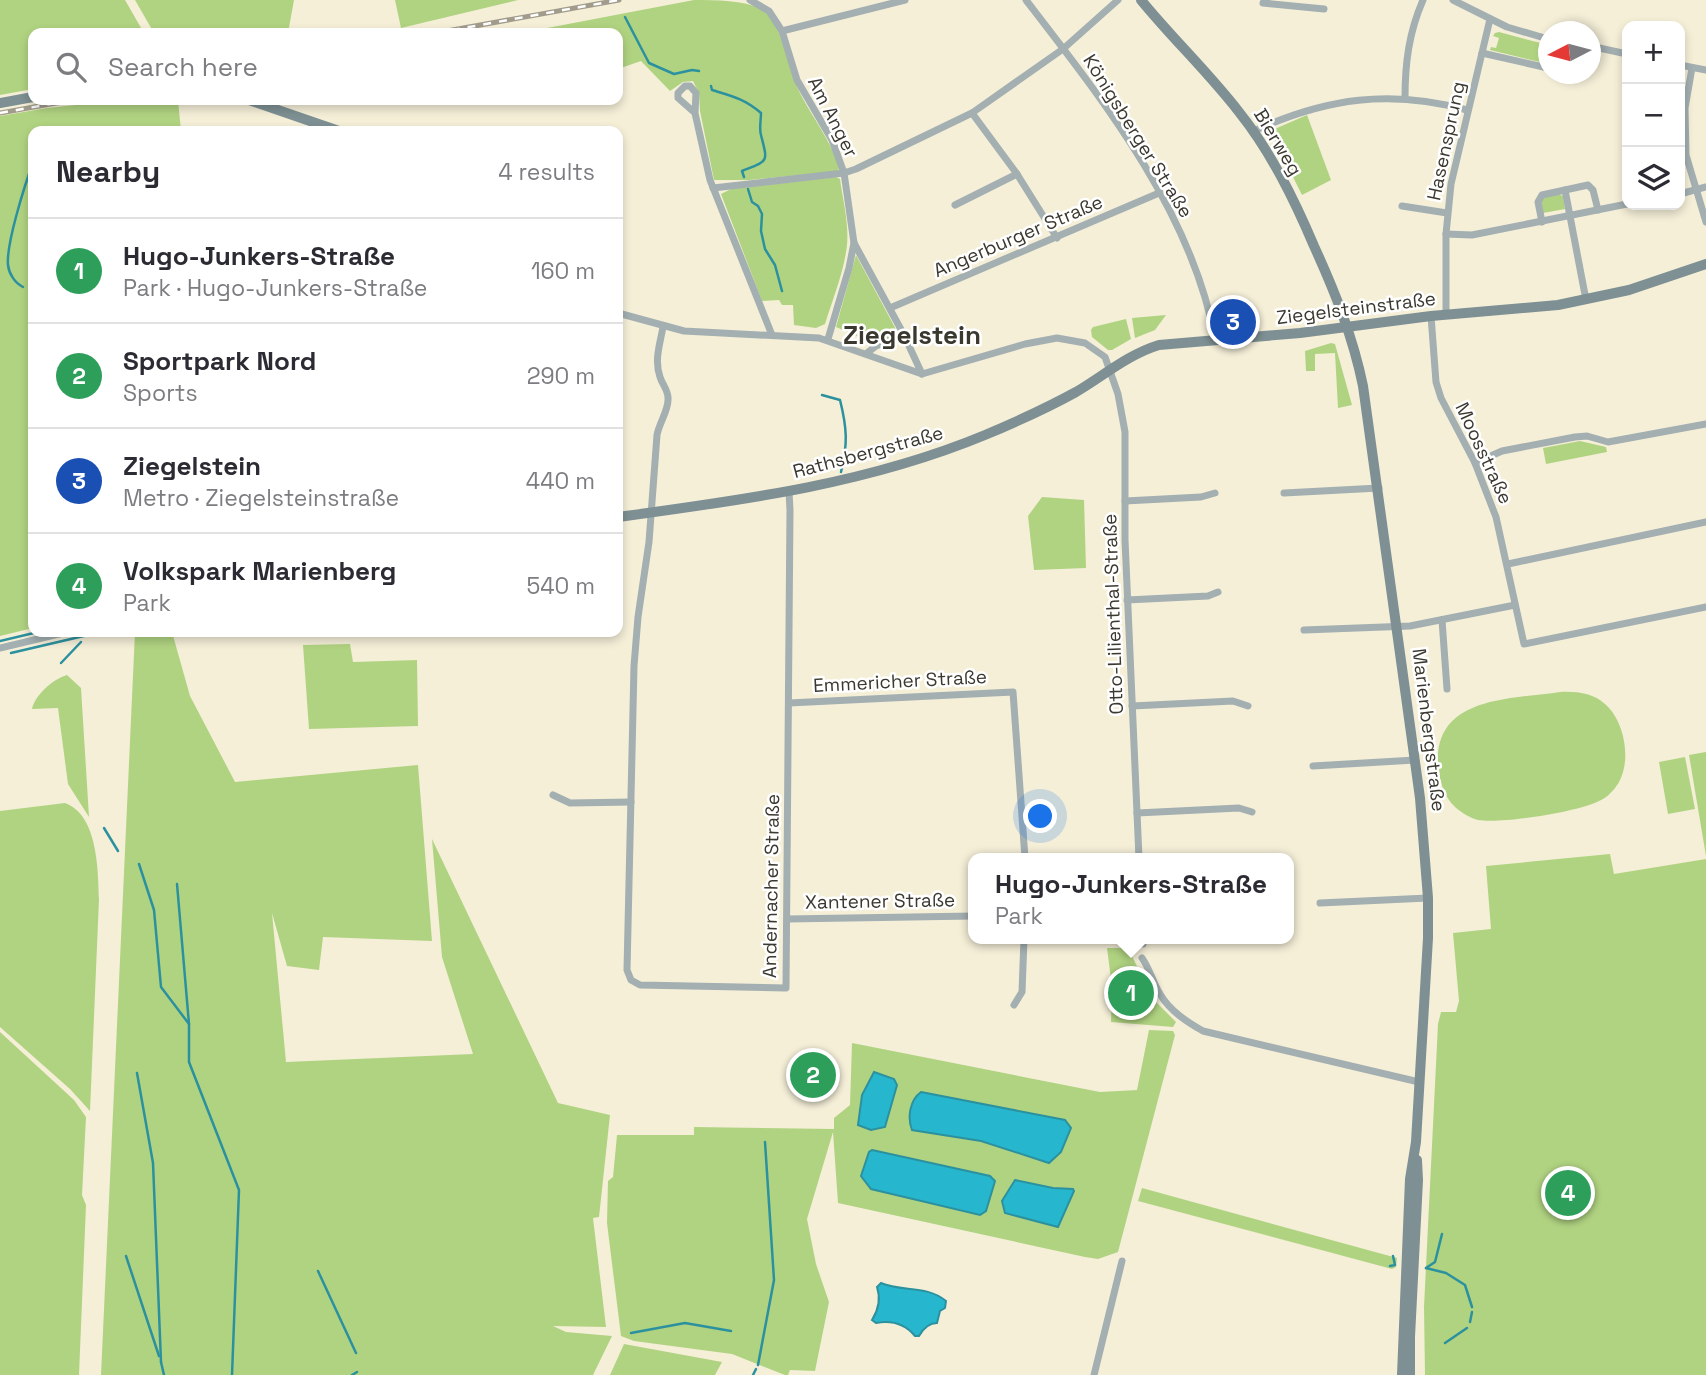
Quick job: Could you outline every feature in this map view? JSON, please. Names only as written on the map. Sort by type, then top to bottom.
[{"type":"main road","name":"Bierweg","points":[[1141,0],[1218,86],[1254,131],[1294,201],[1349,326]]},
{"type":"main road","points":[[0,103],[28,98]]},
{"type":"main road","points":[[264,105],[324,126]]},
{"type":"main road","name":"Ziegelsteinstraße","points":[[1111,370],[1159,345],[1306,332],[1446,314],[1546,307],[1636,288],[1706,264]]},
{"type":"main road","name":"Marienbergstraße","points":[[1349,326],[1363,386],[1379,488],[1423,816],[1428,898],[1416,1142],[1418,1180],[1410,1375]]},
{"type":"main road","name":"Rathsbergstraße","points":[[623,516],[789,492],[881,471],[968,442],[1046,408],[1111,370]]},
{"type":"main road","name":"Marienbergstraße","points":[[1402,1375],[1410,1179],[1416,1142]]},
{"type":"street","name":"Am Anger","points":[[750,0],[769,11],[782,31],[797,80],[832,140],[844,173],[854,243],[922,374]]},
{"type":"street","points":[[782,31],[905,0]]},
{"type":"street","name":"Königsberger Straße","points":[[1027,0],[1101,101],[1159,193],[1192,259],[1215,339]]},
{"type":"street","points":[[713,188],[856,170],[972,113],[1063,49],[1118,0]]},
{"type":"street","points":[[1405,98],[1405,58],[1414,20],[1423,0]]},
{"type":"street","points":[[1453,0],[1507,27],[1538,36]]},
{"type":"street","points":[[1263,4],[1293,3],[1324,9]]},
{"type":"street","name":"Hasensprung","points":[[1446,314],[1447,213],[1456,154],[1490,19]]},
{"type":"street","points":[[1601,48],[1622,53]]},
{"type":"street","points":[[1482,53],[1538,66]]},
{"type":"street","points":[[1685,66],[1706,70]]},
{"type":"street","points":[[1692,68],[1685,108],[1686,155],[1706,222]]},
{"type":"street","points":[[1254,131],[1316,106],[1363,99],[1405,98],[1467,110]]},
{"type":"street","points":[[695,113],[713,188],[772,335]]},
{"type":"street","points":[[972,113],[1017,174],[1057,238]]},
{"type":"street","points":[[955,205],[1017,174]]},
{"type":"street","points":[[1542,222],[1538,202],[1542,195],[1588,185],[1593,190],[1598,210]]},
{"type":"street","points":[[1685,193],[1706,187]]},
{"type":"street","points":[[1565,190],[1586,300]]},
{"type":"street","name":"Angerburger Straße","points":[[890,308],[1159,193]]},
{"type":"street","points":[[1446,234],[1472,235],[1622,205]]},
{"type":"street","points":[[1402,206],[1447,213]]},
{"type":"street","points":[[828,340],[854,243]]},
{"type":"street","points":[[623,315],[663,327],[705,334],[772,335],[828,340],[922,374],[1026,344],[1062,338],[1085,343],[1100,352],[1111,370]]},
{"type":"street","name":"Moosstraße","points":[[1431,316],[1436,382],[1441,398],[1475,463],[1496,517],[1524,644],[1706,607]]},
{"type":"street","name":"Andernacher Straße","points":[[663,327],[657,363],[662,383],[669,395],[657,435],[649,542],[636,641],[628,970],[631,980],[640,985],[786,988],[789,492]]},
{"type":"street","points":[[867,353],[876,346],[904,335]]},
{"type":"street","name":"Otto-Lilienthal-Straße","points":[[1111,370],[1125,432],[1127,600],[1139,853]]},
{"type":"street","points":[[1475,463],[1502,451],[1575,437],[1587,436],[1608,442],[1706,424]]},
{"type":"street","points":[[1284,493],[1379,488]]},
{"type":"street","points":[[1125,501],[1201,497],[1215,493]]},
{"type":"street","points":[[1508,564],[1706,522]]},
{"type":"street","points":[[1127,600],[1208,596],[1218,592]]},
{"type":"street","points":[[1304,630],[1397,626],[1515,605]]},
{"type":"street","points":[[1442,620],[1447,689]]},
{"type":"street","points":[[0,648],[46,637]]},
{"type":"street","name":"Emmericher Straße","points":[[789,703],[1013,692],[1024,853]]},
{"type":"street","points":[[1132,706],[1233,701],[1248,706]]},
{"type":"street","points":[[1313,766],[1415,760]]},
{"type":"street","points":[[553,795],[570,803],[631,802]]},
{"type":"street","points":[[1137,813],[1238,808],[1252,812]]},
{"type":"street","points":[[1320,903],[1428,898]]},
{"type":"street","name":"Xantener Straße","points":[[787,919],[968,916]]},
{"type":"street","points":[[1014,1005],[1022,992],[1024,944]]},
{"type":"street","points":[[1142,958],[1160,995],[1170,1007],[1185,1021],[1203,1031],[1419,1082]]},
{"type":"street","points":[[1094,1375],[1122,1261]]},
{"type":"green space","points":[[0,0],[125,0],[141,28],[28,28],[28,90],[0,95]]},
{"type":"green space","points":[[135,0],[294,0],[289,28],[151,28]]},
{"type":"green space","points":[[395,0],[518,0],[401,28]]},
{"type":"green space","points":[[694,0],[720,0],[762,9],[779,32],[795,82],[835,156],[838,171],[750,180],[714,180],[699,93],[693,81],[683,82],[670,91],[641,61],[623,67],[623,28],[547,28]]},
{"type":"green space","points":[[1495,33],[1538,42],[1538,62],[1490,50],[1491,47],[1496,48],[1499,38],[1493,36]]},
{"type":"green space","points":[[76,105],[178,105],[181,126],[28,126],[28,629],[0,636],[0,116]]},
{"type":"green space","points":[[1307,115],[1331,180],[1302,195],[1270,131]]},
{"type":"green space","points":[[836,177],[840,179],[847,229],[846,255],[841,275],[825,324],[816,328],[794,325],[793,305],[782,305],[779,300],[762,301],[721,194],[731,189]]},
{"type":"green space","points":[[1558,194],[1563,196],[1565,209],[1543,213],[1541,202],[1545,197]]},
{"type":"green space","points":[[856,255],[899,335],[875,344],[836,327]]},
{"type":"green space","points":[[1166,315],[1155,330],[1135,338],[1132,318]]},
{"type":"green space","points":[[1126,319],[1131,339],[1112,350],[1108,350],[1092,337],[1093,327]]},
{"type":"green space","points":[[1335,344],[1352,405],[1338,408],[1335,353],[1315,354],[1315,371],[1306,371],[1305,351]]},
{"type":"green space","points":[[1580,441],[1606,447],[1607,452],[1546,464],[1543,448]]},
{"type":"green space","points":[[1042,497],[1084,500],[1086,568],[1034,570],[1028,516]]},
{"type":"green space","points":[[135,637],[173,637],[190,696],[235,782],[418,765],[432,941],[323,937],[319,970],[287,966],[272,913],[286,1062],[473,1054],[442,957],[432,839],[558,1103],[610,1115],[599,1217],[593,1218],[606,1327],[553,1326],[566,1332],[612,1336],[593,1375],[101,1375]]},
{"type":"green space","points":[[350,644],[353,662],[417,660],[418,726],[309,729],[303,645]]},
{"type":"green space","points":[[67,675],[81,688],[89,817],[68,784],[58,708],[32,709],[45,688]]},
{"type":"green space","points":[[1560,692],[1578,692],[1595,697],[1605,704],[1618,722],[1625,744],[1624,768],[1621,779],[1612,792],[1589,805],[1521,819],[1478,820],[1455,807],[1444,791],[1438,764],[1442,738],[1451,723],[1482,704]]},
{"type":"green space","points":[[1706,752],[1706,856],[1689,755]]},
{"type":"green space","points":[[1685,757],[1695,809],[1668,814],[1659,762]]},
{"type":"green space","points":[[65,803],[76,809],[84,819],[97,859],[99,899],[90,1111],[70,1089],[0,1027],[0,811]]},
{"type":"green space","points":[[1610,854],[1614,874],[1706,859],[1706,1375],[1425,1375],[1424,1307],[1438,1024],[1441,1012],[1456,1012],[1459,1001],[1453,933],[1491,929],[1486,866]]},
{"type":"green space","points":[[1107,948],[1128,948],[1153,999],[1176,1022],[1173,1027],[1111,1022],[1112,987]]},
{"type":"green space","points":[[1149,1030],[1173,1031],[1175,1035],[1118,1252],[1098,1259],[1085,1257],[838,1203],[833,1132],[807,1219],[816,1264],[829,1302],[815,1371],[790,1370],[788,1375],[785,1375],[732,1354],[634,1341],[621,1336],[607,1223],[608,1181],[613,1177],[617,1135],[694,1135],[694,1127],[834,1129],[834,1118],[850,1105],[852,1043],[1100,1092],[1137,1090]],"holes":[[[921,1092],[1065,1120],[1071,1128],[1049,1163],[981,1141],[912,1130]],[[1015,1180],[1072,1189],[1073,1191],[1002,1201]]]},
{"type":"green space","points":[[0,1032],[74,1100],[86,1117],[82,1195],[86,1205],[79,1375],[0,1375]]},
{"type":"green space","points":[[1142,1188],[1397,1258],[1396,1267],[1392,1269],[1138,1201]]},
{"type":"green space","points":[[624,1344],[722,1362],[715,1375],[610,1375]]},
{"type":"water","points":[[874,1072],[894,1079],[897,1085],[885,1127],[871,1130],[858,1125],[862,1095]]},
{"type":"water","points":[[921,1092],[1065,1120],[1071,1128],[1061,1152],[1049,1163],[981,1141],[912,1130],[911,1109],[914,1099]]},
{"type":"water","points":[[872,1150],[990,1176],[995,1181],[986,1211],[980,1215],[871,1189],[861,1176]]},
{"type":"water","points":[[1015,1180],[1073,1189],[1058,1227],[1005,1213],[1002,1201]]},
{"type":"water","points":[[881,1283],[931,1293],[946,1301],[937,1323],[928,1325],[919,1336],[915,1336],[898,1324],[876,1323],[872,1320],[879,1304],[877,1287]]},
{"type":"waterway","points":[[625,17],[649,63],[674,74],[699,71]]},
{"type":"waterway","points":[[711,86],[712,90],[744,101],[761,113],[760,130],[765,156],[762,162],[742,171],[744,177]]},
{"type":"waterway","points":[[23,287],[11,275],[8,255],[28,177]]},
{"type":"waterway","points":[[748,189],[752,202],[762,214],[761,231],[765,249],[775,265],[782,291]]},
{"type":"waterway","points":[[822,395],[840,400],[846,436],[841,472]]},
{"type":"waterway","points":[[0,641],[28,634]]},
{"type":"waterway","points":[[11,653],[79,637]]},
{"type":"waterway","points":[[61,663],[81,642]]},
{"type":"waterway","points":[[104,828],[118,851]]},
{"type":"waterway","points":[[139,864],[154,910],[161,987],[189,1024]]},
{"type":"waterway","points":[[177,884],[189,1024],[189,1062],[239,1190],[232,1375]]},
{"type":"waterway","points":[[137,1073],[153,1163],[161,1362]]},
{"type":"waterway","points":[[758,1365],[774,1280],[765,1142]]},
{"type":"waterway","points":[[1426,1268],[1435,1262],[1442,1234]]},
{"type":"waterway","points":[[126,1256],[159,1356]]},
{"type":"waterway","points":[[1390,1266],[1395,1265],[1393,1256]]},
{"type":"waterway","points":[[1426,1268],[1446,1273],[1465,1285],[1472,1307]]},
{"type":"waterway","points":[[318,1271],[356,1353]]},
{"type":"waterway","points":[[1470,1322],[1472,1312]]},
{"type":"waterway","points":[[631,1333],[685,1323],[731,1331]]},
{"type":"waterway","points":[[1445,1343],[1467,1328]]},
{"type":"waterway","points":[[161,1362],[164,1375]]},
{"type":"waterway","points":[[753,1375],[756,1369]]},
{"type":"waterway","points":[[352,1375],[357,1372]]},
{"type":"railway","points":[[464,28],[619,0]]},
{"type":"railway","points":[[0,113],[45,105]]},
{"type":"place","name":"Ziegelstein","points":[[1233,322]]},
{"type":"place","name":"Hugo-Junkers-Straße","points":[[1131,993]]},
{"type":"place","name":"Sportpark Nord","points":[[813,1075]]},
{"type":"place","name":"Volkspark Marienberg","points":[[1568,1193]]},
{"type":"district","name":"Ziegelstein","points":[[912,335]]}]
